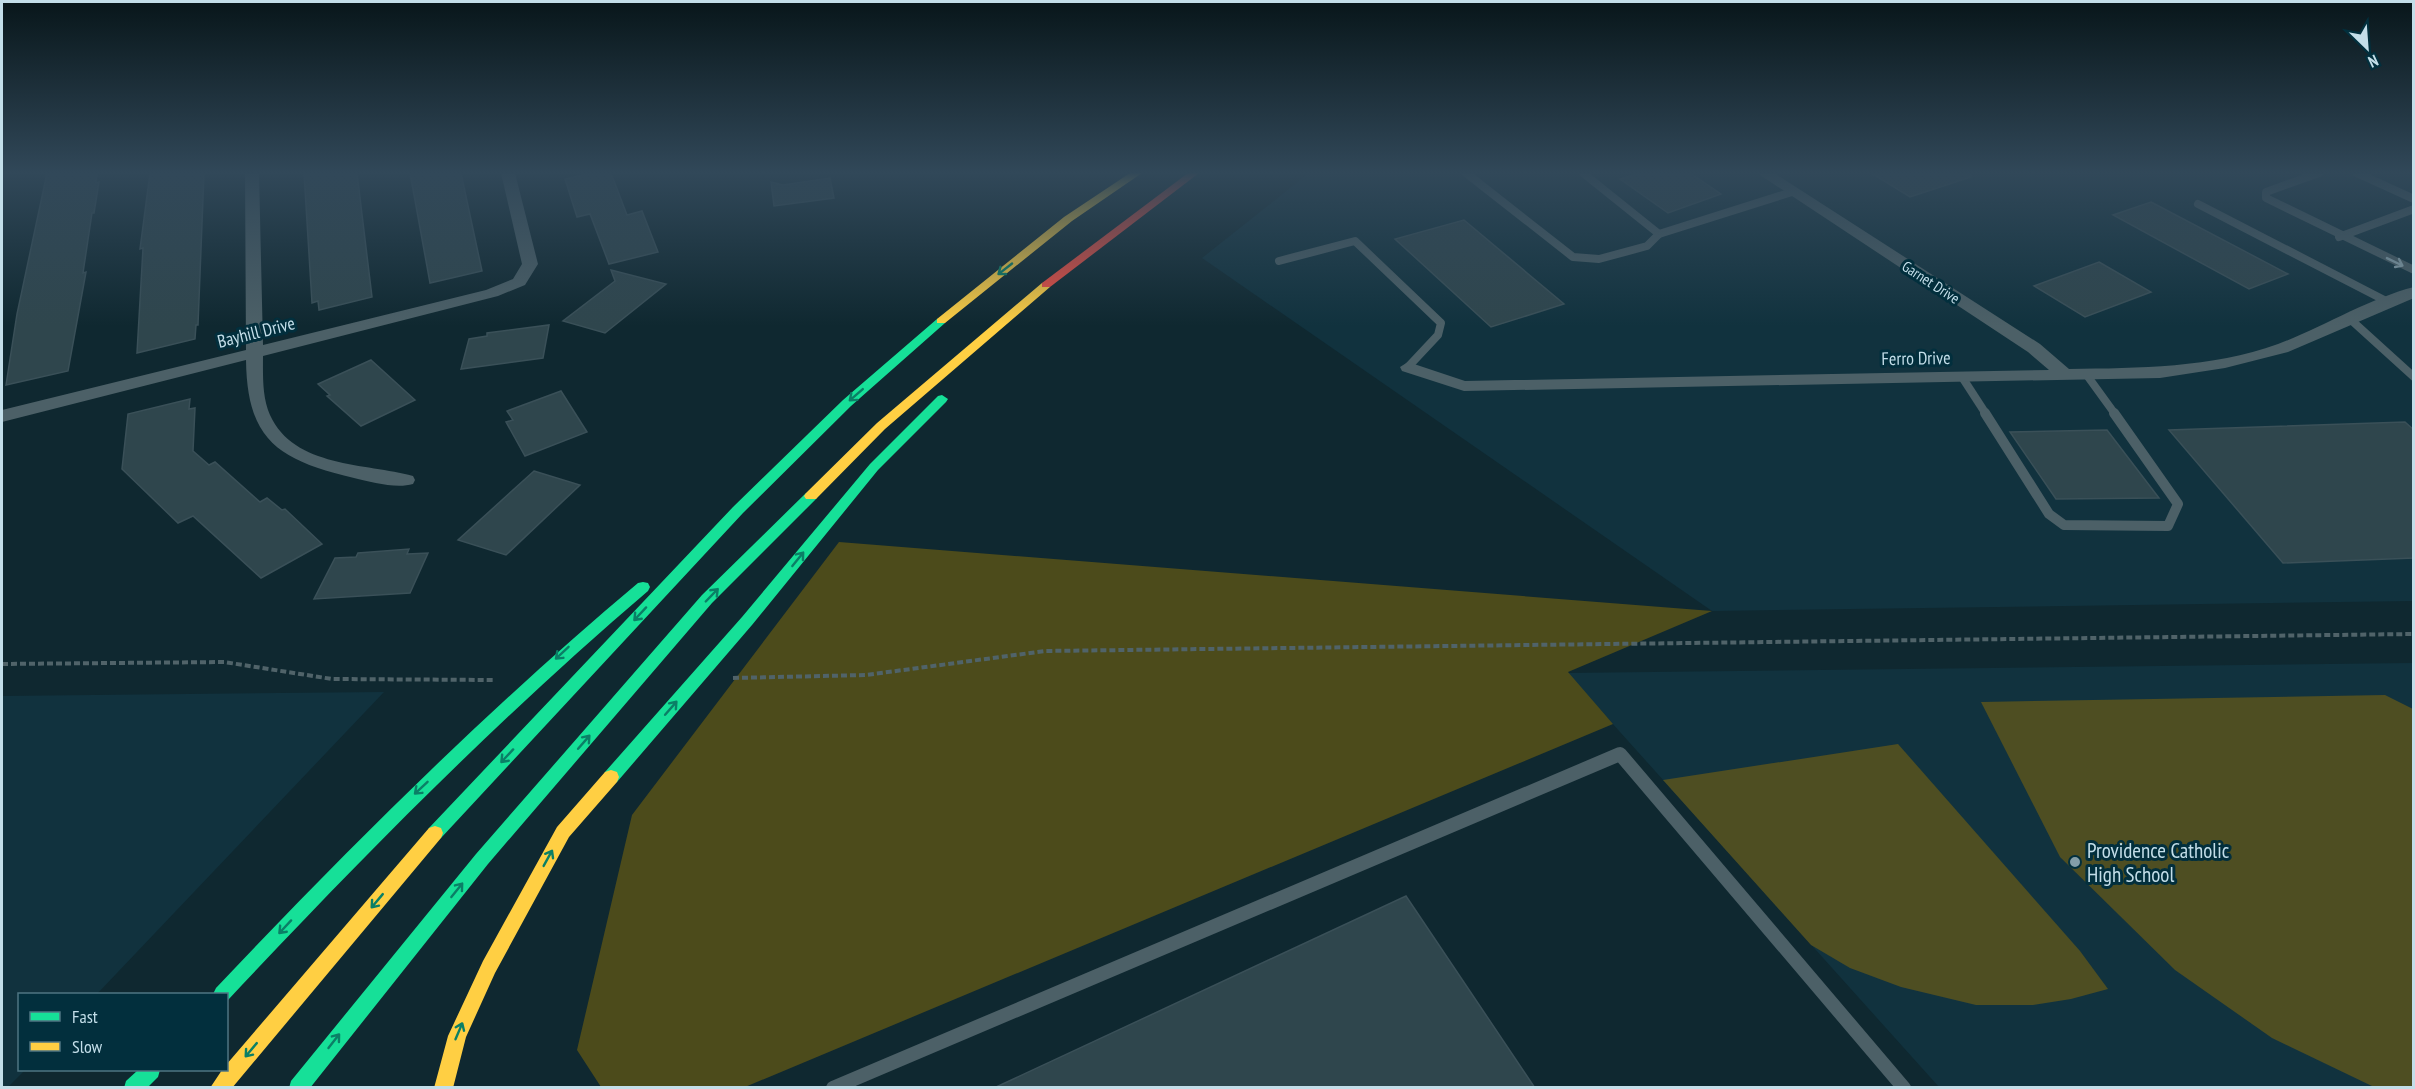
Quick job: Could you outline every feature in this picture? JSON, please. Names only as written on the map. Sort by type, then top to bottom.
[{"type":"highway","points":[[219,1088],[433,835],[738,510],[847,403],[950,313],[1062,224]]},
{"type":"highway","points":[[298,1088],[482,859],[707,599],[881,426],[1034,294],[1127,224]]},
{"type":"highway","points":[[993,349],[1103,242]]},
{"type":"highway","points":[[443,1088],[456,1036],[489,967],[563,832],[747,621],[874,467],[951,391]]},
{"type":"highway","points":[[223,993],[371,835],[569,647],[738,510]]},
{"type":"highway","points":[[133,1088],[150,1071]]},
{"type":"street","points":[[253,224],[256,402],[274,433],[291,448],[310,460],[334,468],[406,480]]},
{"type":"street","name":"Bayhill Drive","points":[[2,416],[492,293],[519,282],[530,264],[520,224]]},
{"type":"street","name":"Garnet Drive","points":[[1841,224],[2034,348],[2065,375]]},
{"type":"street","name":"Ferro Drive","points":[[1408,367],[1464,386],[2160,373],[2225,363],[2282,348],[2414,292]]},
{"type":"lane","points":[[1531,224],[1573,257],[1599,259],[1647,246],[1659,234],[1691,224]]},
{"type":"lane","points":[[1646,224],[1659,234]]},
{"type":"lane","points":[[2236,224],[2390,303]]},
{"type":"lane","points":[[2314,224],[2414,270]]},
{"type":"lane","points":[[2339,237],[2374,224]]},
{"type":"lane","points":[[1279,261],[1355,241],[1441,323],[1438,335],[1408,367]]},
{"type":"lane","points":[[2350,319],[2412,374]]},
{"type":"lane","points":[[1962,377],[2049,514],[2064,525],[2168,526],[2178,504],[2086,375]]},
{"type":"lane","points":[[833,1088],[1620,754],[1904,1088]]},
{"type":"path","points":[[762,678],[866,675],[1044,651],[2414,634]]},
{"type":"path","points":[[2,664],[224,662],[332,679],[435,680]]},
{"type":"shaded area","points":[[1245,224],[2413,224],[2413,601],[1712,611],[1202,258]]},
{"type":"shaded area","points":[[839,542],[1712,611],[1568,672],[1613,724],[745,1087],[601,1087],[577,1050],[632,815]]},
{"type":"shaded area","name":"Providence Catholic High School","points":[[2413,663],[2413,1087],[1939,1087],[1567,673]]},
{"type":"shaded area","points":[[384,692],[98,993],[18,993],[18,1071],[24,1071],[8,1087],[2,1087],[2,696]]},
{"type":"shaded area","points":[[2385,695],[2413,709],[2413,1087],[2374,1087],[2272,1038],[2175,970],[2060,857],[1981,702]]},
{"type":"shaded area","points":[[1898,744],[2080,951],[2108,989],[2071,999],[2033,1005],[1976,1005],[1901,987],[1850,968],[1811,945],[1663,780]]},
{"type":"building","points":[[36,224],[90,224],[83,273],[86,272],[68,371],[6,385],[17,314]]},
{"type":"building","points":[[143,224],[202,224],[198,325],[196,325],[195,339],[137,353],[143,248],[140,249]]},
{"type":"building","points":[[307,224],[363,224],[372,297],[319,310],[318,301],[312,303]]},
{"type":"building","points":[[419,224],[472,224],[482,271],[430,283]]},
{"type":"building","points":[[594,224],[647,224],[658,252],[609,264]]},
{"type":"building","points":[[1450,224],[1469,224],[1564,304],[1491,327],[1395,239]]},
{"type":"building","points":[[2129,224],[2193,224],[2288,274],[2249,289]]},
{"type":"building","points":[[2099,262],[2151,292],[2085,317],[2034,286]]},
{"type":"building","points":[[611,270],[666,284],[605,333],[563,321],[615,281]]},
{"type":"building","points":[[549,325],[543,358],[461,369],[469,339],[487,336],[487,333]]},
{"type":"building","points":[[371,360],[415,400],[361,426],[327,396],[330,395],[318,384]]},
{"type":"building","points":[[561,391],[587,432],[525,456],[506,422],[513,420],[507,411]]},
{"type":"building","points":[[190,399],[189,409],[195,408],[193,451],[209,465],[215,462],[260,502],[267,498],[282,510],[285,509],[322,544],[261,578],[193,516],[178,523],[122,469],[128,414]]},
{"type":"building","points":[[2405,422],[2414,430],[2414,558],[2283,563],[2169,430]]},
{"type":"building","points":[[2107,430],[2159,498],[2056,499],[2010,432]]},
{"type":"building","points":[[534,471],[580,485],[506,555],[458,540]]},
{"type":"building","points":[[409,549],[407,554],[428,553],[410,593],[314,599],[335,558],[356,557],[358,553]]},
{"type":"building","points":[[1406,896],[1535,1088],[994,1088]]},
{"type":"traffic: fast","points":[[435,833],[738,510],[847,403],[941,321]]},
{"type":"traffic: fast","points":[[611,777],[747,621],[874,467],[942,399]]},
{"type":"traffic: fast","points":[[298,1088],[482,859],[707,599],[811,496]]},
{"type":"traffic: fast","points":[[223,993],[426,784],[532,683],[643,587]]},
{"type":"traffic: fast","points":[[133,1088],[150,1071]]},
{"type":"traffic: slow","points":[[941,321],[1062,224]]},
{"type":"traffic: slow","points":[[811,496],[881,426],[1046,285]]},
{"type":"traffic: slow","points":[[443,1088],[457,1036],[489,967],[563,832],[611,777]]},
{"type":"traffic: slow","points":[[219,1088],[435,833]]},
{"type":"traffic: jam","points":[[1046,285],[1127,224]]},
{"type":"place","name":"Providence Catholic High School","points":[[2075,862]]}]
